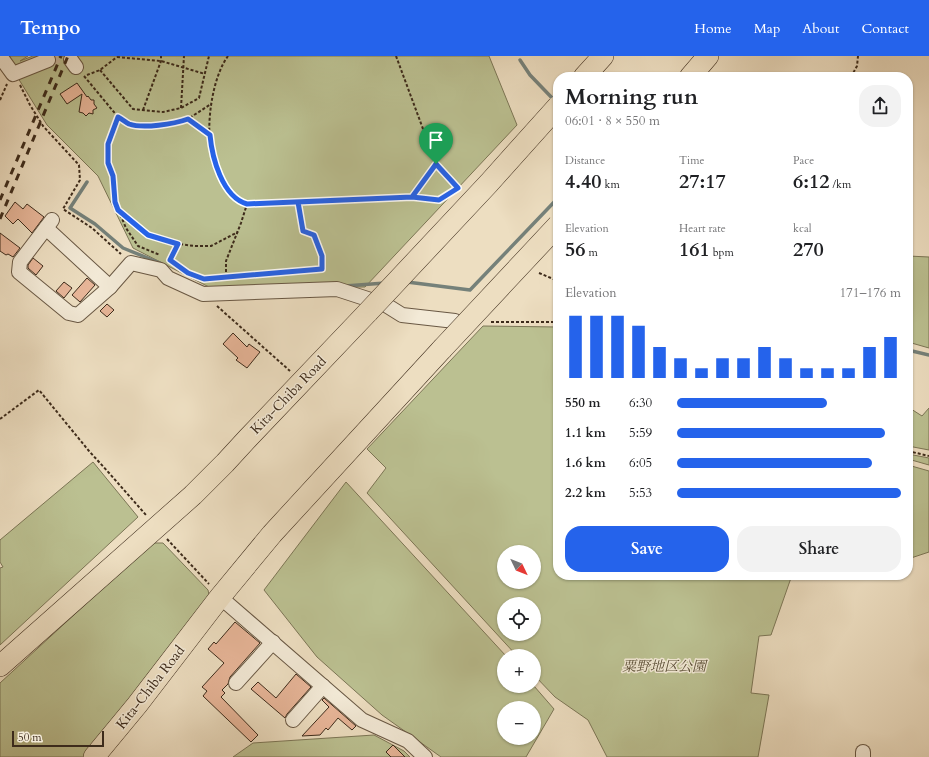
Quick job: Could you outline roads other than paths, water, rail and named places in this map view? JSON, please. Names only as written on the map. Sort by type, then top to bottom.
[{"type":"highway","points":[[589,72],[603,56]]},
{"type":"highway","points":[[694,72],[708,56]]},
{"type":"highway","name":"Kita-Chiba Road","points":[[0,666],[157,527],[225,464],[489,183],[553,112]]},
{"type":"highway","name":"Kita-Chiba Road","points":[[94,757],[137,705],[220,597],[272,534],[553,230]]},
{"type":"street","points":[[0,56],[7,73],[48,60]]},
{"type":"street","points":[[110,286],[49,224],[20,262],[18,267],[19,272],[69,313],[78,315],[110,286],[131,263],[161,270],[168,278],[203,294],[337,289],[386,305],[402,315],[455,321]]},
{"type":"street","points":[[220,597],[362,720],[408,740],[425,757]]},
{"type":"street","points":[[236,683],[273,642]]},
{"type":"street","points":[[293,720],[323,686]]},
{"type":"waterway","points":[[520,60],[530,75],[553,99]]},
{"type":"waterway","points":[[87,182],[70,208],[95,224],[123,248],[160,263]]},
{"type":"waterway","points":[[407,282],[470,290],[553,203]]},
{"type":"waterway","points":[[345,286],[385,283]]},
{"type":"waterway","points":[[913,351],[929,355]]},
{"type":"tunnel","points":[[48,60],[58,56]]},
{"type":"railway","points":[[0,200],[61,56]]},
{"type":"railway","points":[[0,219],[68,56]]},
{"type":"park label","name":"粟野地区公園","points":[[664,666]]}]
